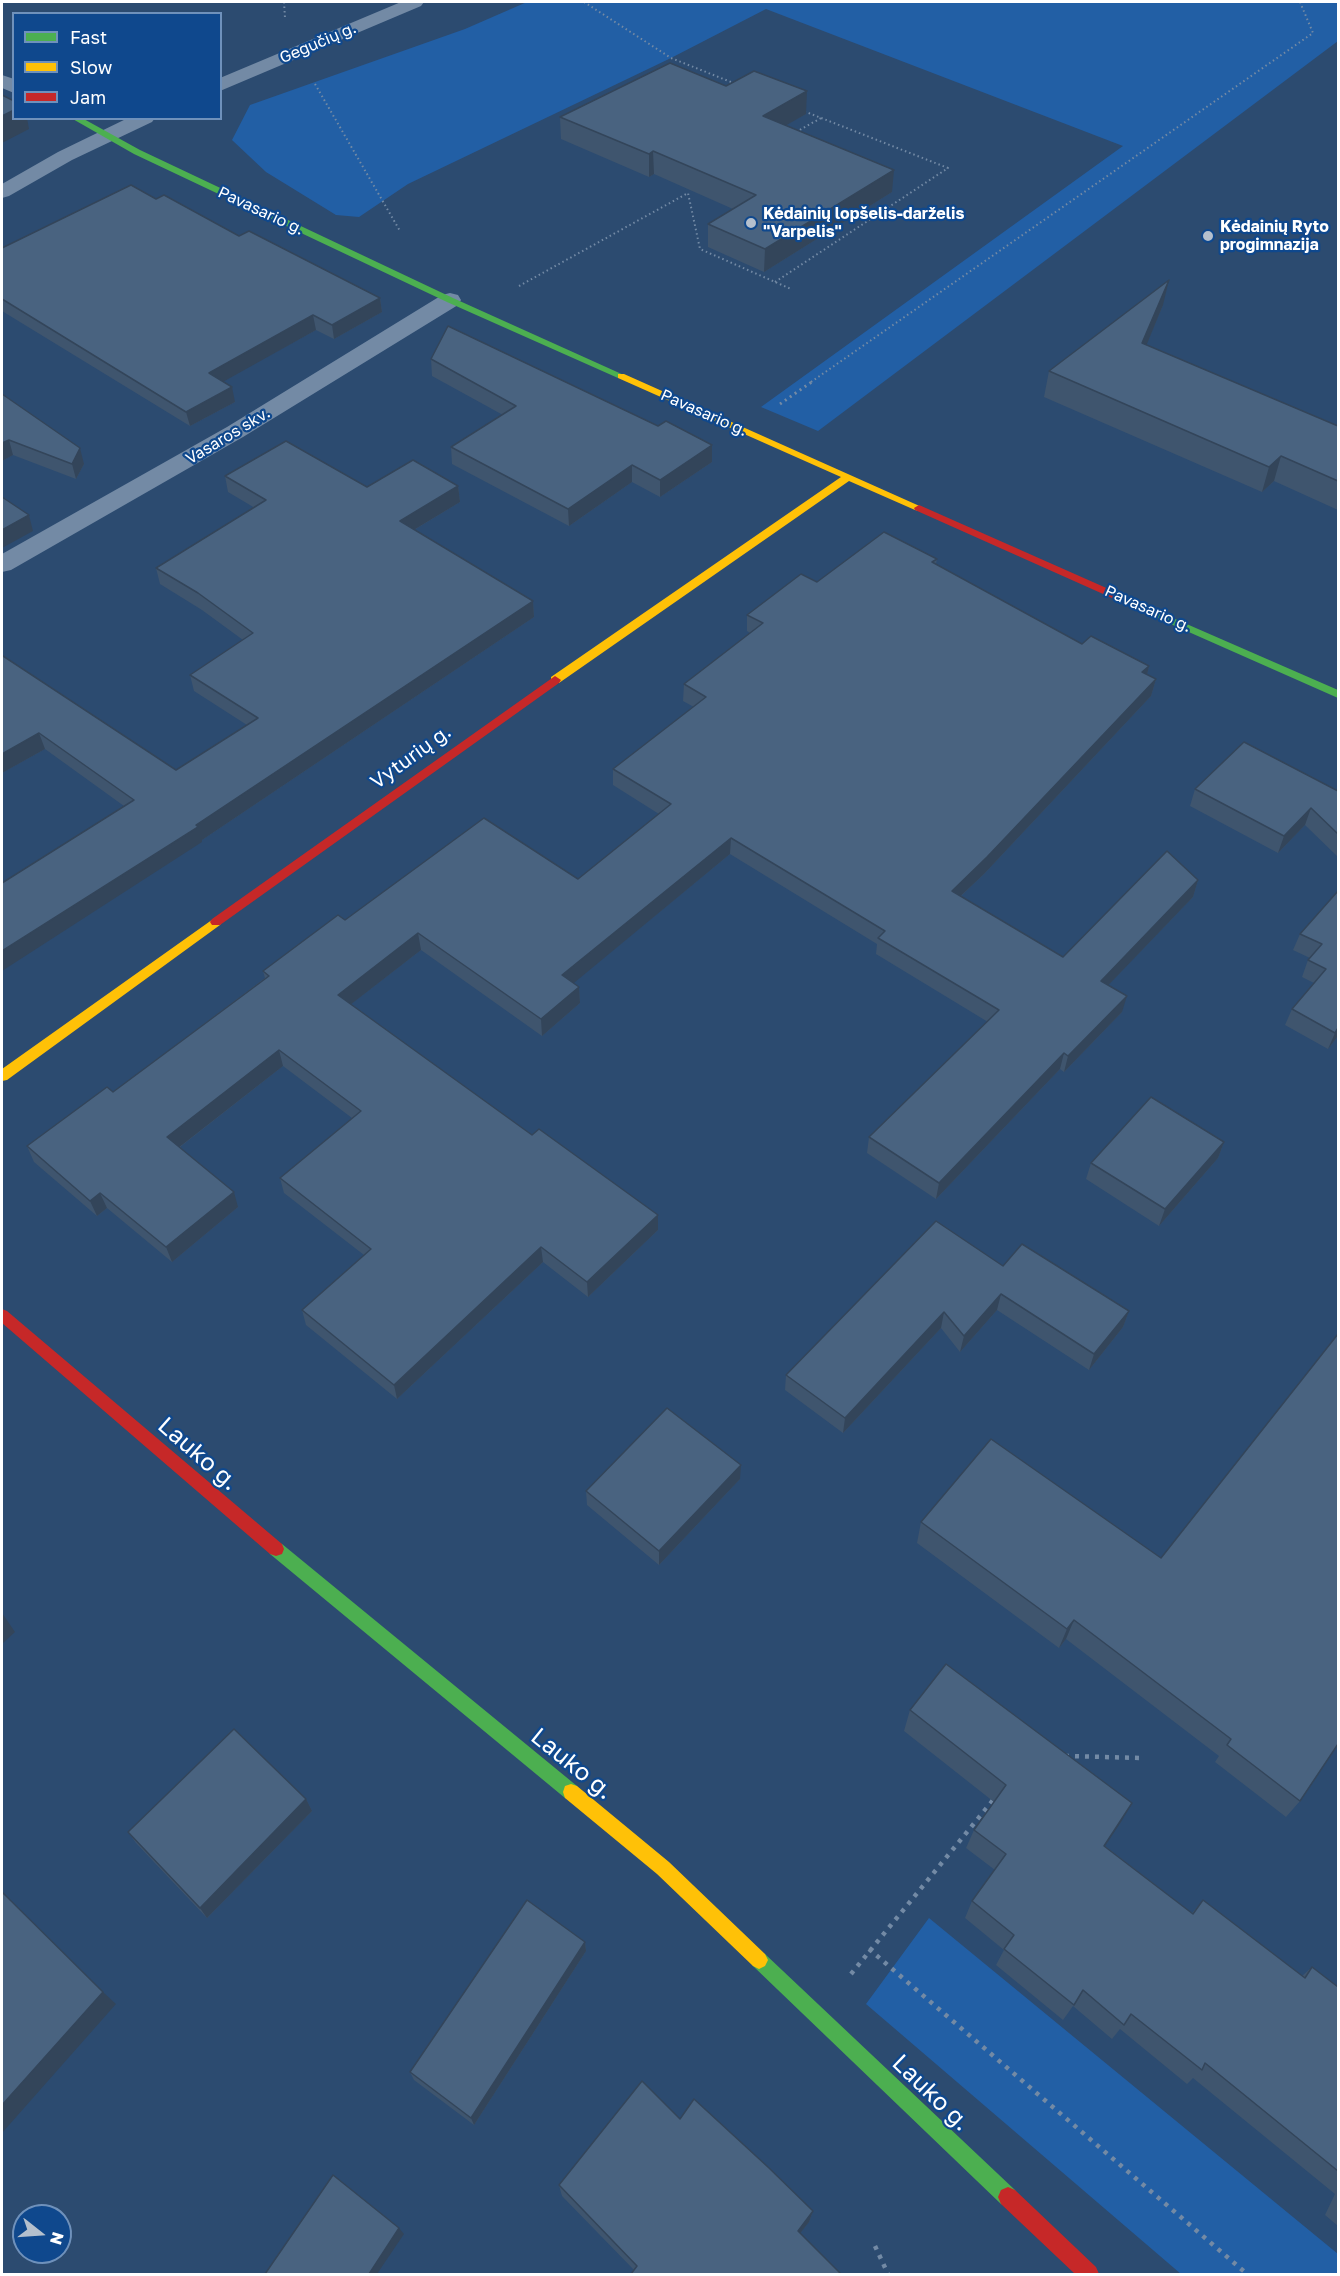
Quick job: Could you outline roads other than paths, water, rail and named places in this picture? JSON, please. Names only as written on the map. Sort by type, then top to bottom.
[{"type":"street","name":"Gegučių g.","points":[[222,84],[415,2]]},
{"type":"street","name":"Pavasario g.","points":[[78,120],[106,136],[474,311],[1338,694]]},
{"type":"street","points":[[2,192],[141,120]]},
{"type":"street","name":"Vasaros skv.","points":[[2,564],[235,432],[450,300]]},
{"type":"street","name":"Vyturių g.","points":[[2,1076],[472,736],[848,477]]},
{"type":"street","name":"Lauko g.","points":[[2,1315],[224,1506],[663,1868],[1089,2274]]},
{"type":"place","name":"Kėdainių lopšelis-darželis \"Varpelis\"","points":[[751,223]]},
{"type":"place","name":"Kėdainių Ryto progimnazija","points":[[1208,236]]}]
